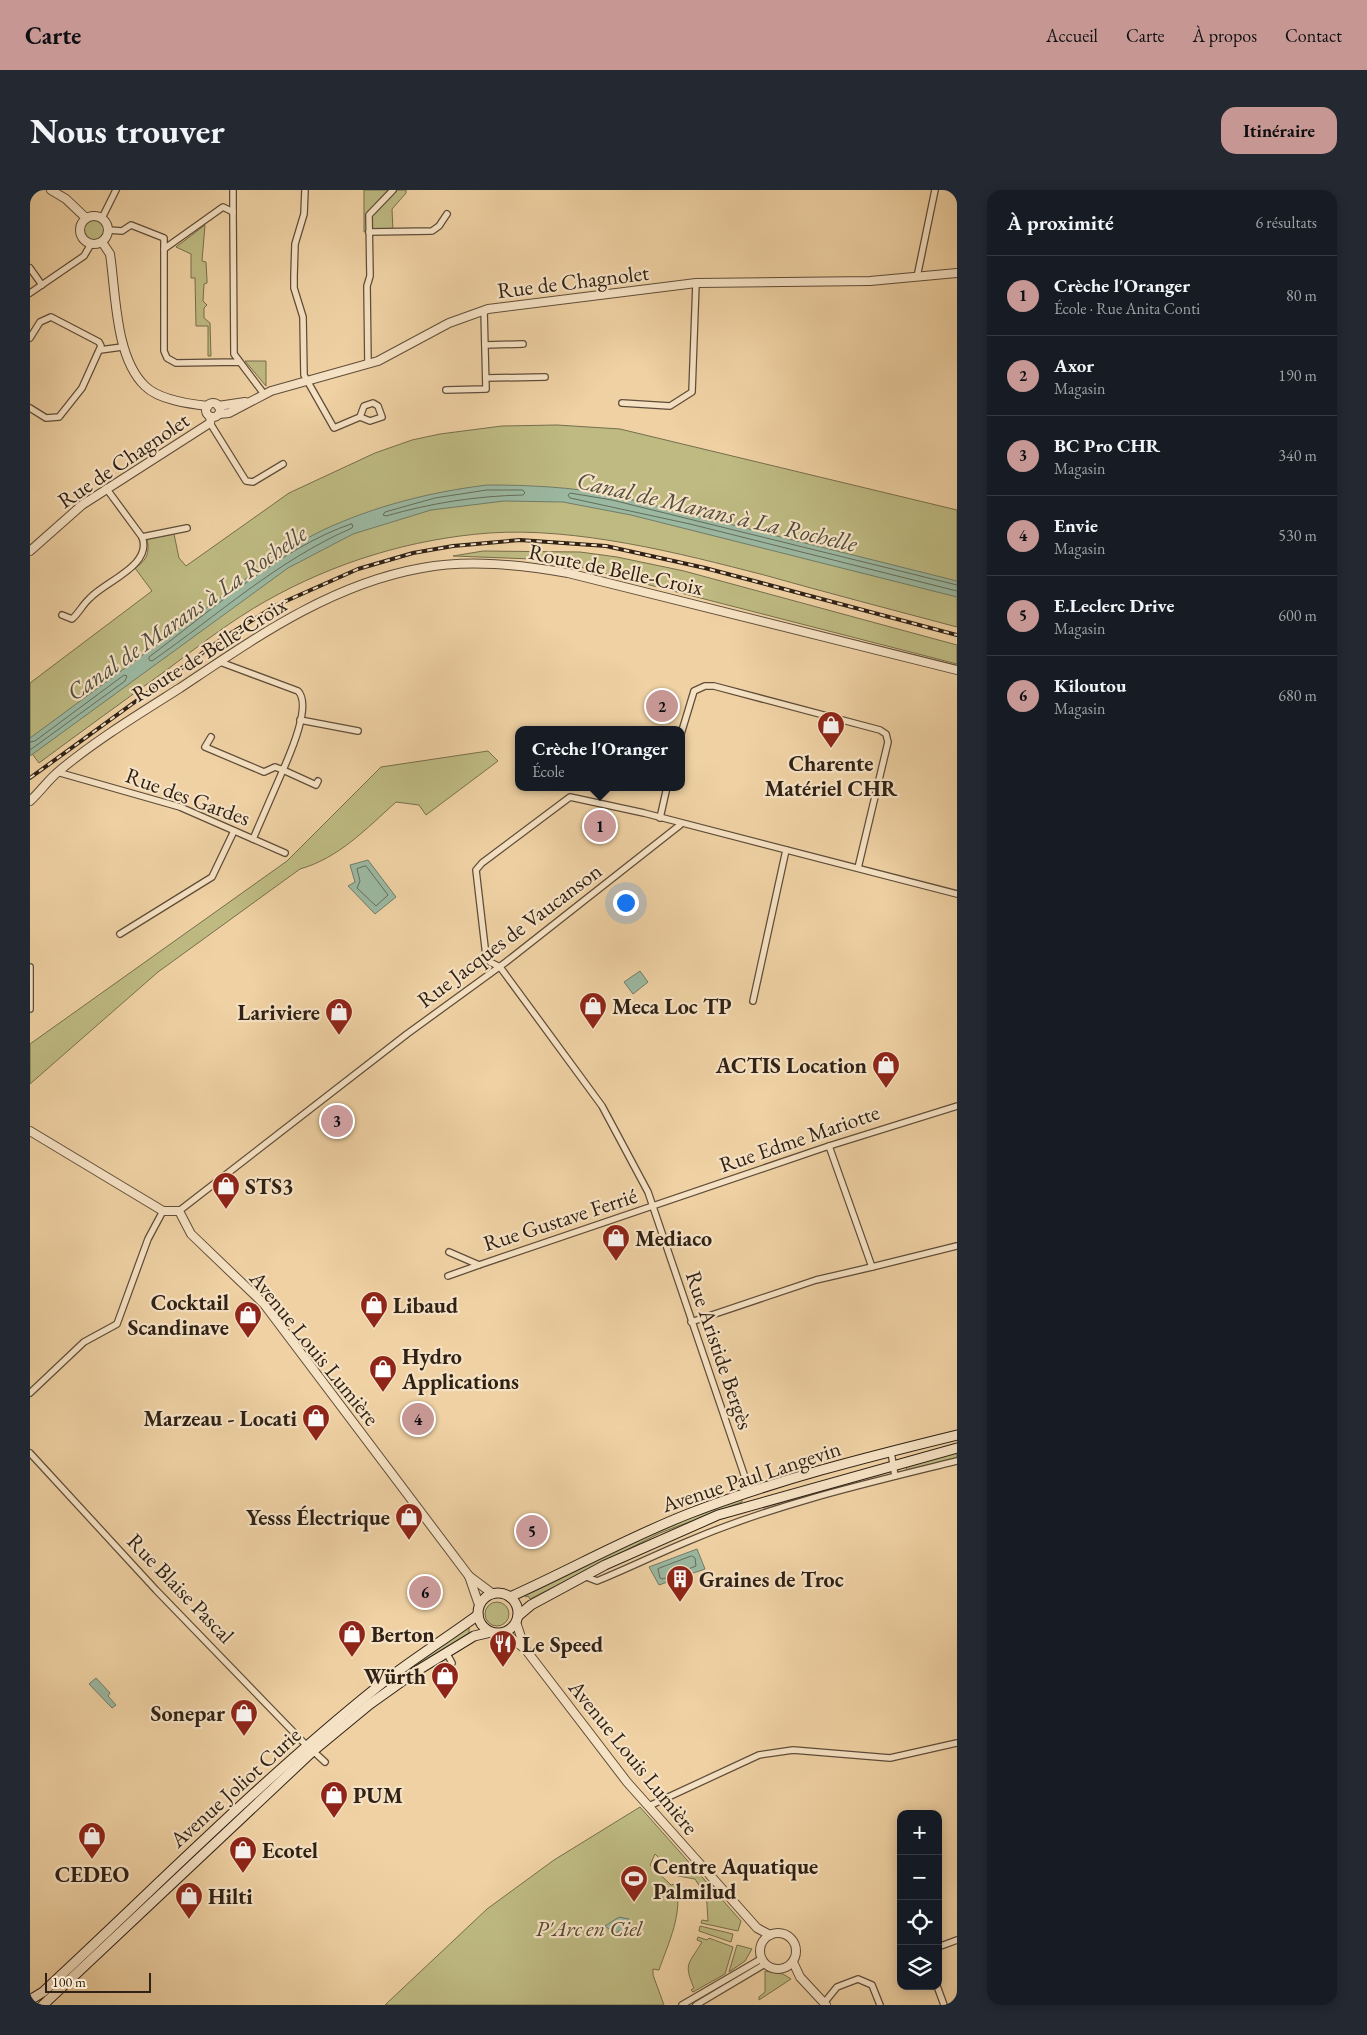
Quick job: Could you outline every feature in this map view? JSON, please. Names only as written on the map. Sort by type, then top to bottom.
[{"type":"main road","name":"Avenue Paul Langevin","points":[[510,1597],[606,1550],[687,1514],[750,1492],[957,1434]]},
{"type":"main road","name":"Avenue Paul Langevin","points":[[517,1619],[526,1608],[584,1576],[718,1515],[893,1464],[957,1448]]},
{"type":"main road","points":[[493,1594],[505,1594],[510,1597],[516,1605],[517,1619],[504,1632],[491,1632],[482,1625],[478,1610],[482,1600],[493,1594]]},
{"type":"main road","name":"Avenue Joliot Curie","points":[[42,2005],[377,1687],[478,1610]]},
{"type":"main road","name":"Avenue Joliot Curie","points":[[30,2000],[43,1992],[273,1775],[370,1704],[446,1652],[474,1636],[491,1632]]},
{"type":"street","points":[[51,190],[71,203],[86,218]]},
{"type":"street","points":[[102,218],[116,190]]},
{"type":"street","points":[[233,190],[234,354],[264,394]]},
{"type":"street","points":[[305,190],[304,214],[294,244],[294,288],[303,317],[304,375],[334,428],[360,417]]},
{"type":"street","points":[[368,364],[369,215],[393,190]]},
{"type":"street","points":[[917,277],[935,190]]},
{"type":"street","points":[[164,249],[233,200]]},
{"type":"street","points":[[223,207],[233,212]]},
{"type":"street","points":[[369,232],[432,231],[439,226],[447,214]]},
{"type":"street","points":[[96,216],[102,218],[108,230],[107,236],[102,242],[91,244],[84,241],[80,234],[81,223],[86,218],[96,216]]},
{"type":"street","points":[[108,230],[122,231],[131,225],[174,243]]},
{"type":"street","points":[[164,238],[164,355],[176,363],[240,362]]},
{"type":"street","points":[[102,242],[110,254],[122,347],[129,364],[146,387],[162,396],[208,406]]},
{"type":"street","points":[[30,293],[84,256],[91,244]]},
{"type":"street","points":[[30,268],[42,285]]},
{"type":"street","name":"Rue de Chagnolet","points":[[30,551],[82,505],[214,415],[264,394],[378,361],[449,323],[484,310],[529,302],[696,283],[827,282],[957,273]]},
{"type":"street","points":[[622,403],[670,406],[692,392],[696,283]]},
{"type":"street","points":[[446,390],[486,389],[484,310]]},
{"type":"street","points":[[30,338],[40,322],[50,317],[99,342],[113,347]]},
{"type":"street","points":[[30,408],[46,418],[59,417],[82,388],[100,350],[99,342]]},
{"type":"street","points":[[485,345],[523,344]]},
{"type":"street","points":[[100,350],[122,347]]},
{"type":"street","points":[[486,378],[545,377]]},
{"type":"street","name":"Rue de Chagnolet","points":[[213,403],[214,415],[206,413],[208,406],[213,403]]},
{"type":"street","points":[[214,415],[249,483],[283,464]]},
{"type":"street","points":[[62,615],[72,620],[90,597],[140,558],[145,546],[142,537],[106,488]]},
{"type":"street","points":[[142,537],[187,528]]},
{"type":"street","name":"Route de Belle-Croix","points":[[30,802],[57,772],[130,720],[283,620],[343,591],[414,569],[471,564],[542,569],[598,579],[957,670]]},
{"type":"street","name":"Rue des Gardes","points":[[57,772],[180,807],[254,838],[295,742],[303,701],[298,691],[220,662]]},
{"type":"street","points":[[683,726],[694,691],[705,686],[714,686],[848,721],[880,730],[886,734],[888,742],[858,868]]},
{"type":"street","points":[[300,720],[358,731]]},
{"type":"street","points":[[211,737],[205,747],[264,772],[275,767],[316,785],[318,781]]},
{"type":"street","points":[[666,791],[660,818],[957,894]]},
{"type":"street","name":"Rue Aristide Bergès","points":[[660,818],[570,797],[478,866],[476,875],[486,956],[490,962],[500,967],[602,1106],[623,1142],[653,1207],[750,1492]]},
{"type":"street","name":"Rue Jacques de Vaucanson","points":[[179,1211],[400,1040],[500,967],[680,824]]},
{"type":"street","points":[[120,934],[212,878],[234,831]]},
{"type":"street","points":[[254,838],[285,853]]},
{"type":"street","points":[[753,1001],[786,850]]},
{"type":"street","points":[[30,967],[30,1009]]},
{"type":"street","name":"Rue Edme Mariotte","points":[[653,1207],[829,1146],[957,1106]]},
{"type":"street","points":[[30,1131],[163,1211],[179,1211]]},
{"type":"street","points":[[829,1146],[872,1267]]},
{"type":"street","name":"Rue Gustave Ferrié","points":[[448,1276],[653,1207]]},
{"type":"street","points":[[30,1393],[84,1342],[117,1324],[148,1238],[163,1211]]},
{"type":"street","name":"Avenue Louis Lumière","points":[[179,1211],[191,1234],[264,1304],[469,1576],[493,1594]]},
{"type":"street","points":[[691,1322],[816,1280],[957,1246]]},
{"type":"street","name":"Rue Gustave Ferrié","points":[[449,1252],[479,1264]]},
{"type":"street","points":[[891,1452],[896,1476]]},
{"type":"street","name":"Rue Blaise Pascal","points":[[30,1453],[156,1590],[310,1749],[325,1762]]},
{"type":"street","points":[[584,1576],[597,1581],[718,1530],[810,1499],[957,1461]]},
{"type":"street","name":"Avenue Louis Lumière","points":[[469,1576],[478,1610]]},
{"type":"street","name":"Avenue Louis Lumière","points":[[517,1619],[526,1650]]},
{"type":"street","name":"Avenue Louis Lumière","points":[[504,1632],[526,1650],[592,1738],[649,1806],[757,1928],[770,1935]]},
{"type":"street","points":[[446,1652],[452,1663]]},
{"type":"street","points":[[649,1806],[759,1755],[793,1750],[890,1758],[957,1743]]},
{"type":"street","name":"Avenue Louis Lumière","points":[[757,1928],[762,1942]]},
{"type":"street","points":[[780,1934],[790,1938],[796,1952],[793,1962],[785,1968],[774,1969],[763,1962],[760,1950],[762,1942],[770,1935],[780,1934]]},
{"type":"street","points":[[942,1946],[957,1940]]},
{"type":"street","points":[[682,2005],[763,1962]]},
{"type":"street","points":[[696,2005],[763,1962]]},
{"type":"street","points":[[793,1962],[800,1977]]},
{"type":"street","points":[[785,1968],[800,1977],[825,2004],[837,1987],[858,1979],[872,1986],[880,2005]]},
{"type":"street","points":[[938,1990],[943,2004]]},
{"type":"green space","points":[[364,190],[406,190],[406,193],[392,209],[393,231],[364,232]]},
{"type":"green space","points":[[90,220],[98,220],[104,226],[104,234],[98,240],[90,240],[84,234],[84,226]]},
{"type":"green space","points":[[205,225],[202,261],[206,262],[207,283],[204,284],[203,301],[207,305],[204,308],[204,318],[210,323],[211,356],[208,356],[208,326],[196,326],[195,278],[191,278],[191,254],[176,247]]},
{"type":"green space","points":[[245,361],[266,361],[266,386]]},
{"type":"green space","points":[[557,425],[620,429],[957,510],[957,627],[663,550],[557,534],[523,532],[460,536],[402,547],[374,555],[346,564],[292,587],[253,608],[228,625],[39,763],[30,751],[30,683],[152,591],[135,568],[147,556],[147,539],[174,534],[179,558],[186,566],[289,493],[375,453],[412,440],[440,434],[502,426]]},
{"type":"green space","points":[[483,551],[580,552],[617,557],[684,571],[957,645],[957,664],[576,566],[532,559],[453,556]]},
{"type":"green space","points":[[488,751],[498,761],[426,815],[419,805],[396,802],[340,850],[327,858],[300,869],[158,972],[30,1084],[30,1044],[287,861],[381,767]]},
{"type":"green space","points":[[957,1451],[957,1458],[908,1470],[905,1466]]},
{"type":"green space","points":[[742,1499],[742,1502],[660,1533],[530,1599],[525,1595],[653,1530]]},
{"type":"green space","points":[[497,1602],[506,1605],[509,1614],[506,1623],[497,1626],[488,1623],[485,1614],[488,1605]]},
{"type":"green space","points":[[469,1626],[469,1633],[407,1673],[145,1905],[143,1903],[297,1759],[389,1682]]},
{"type":"green space","name":"P'Arc en Ciel","points":[[640,1807],[741,1921],[738,1931],[701,1923],[702,1920],[708,1921],[706,1889],[702,1890],[695,1879],[678,1876],[655,1854],[650,1865],[671,1885],[676,1884],[678,1895],[678,1906],[671,1938],[659,1970],[653,1969],[653,1975],[664,2005],[385,2005],[487,1909],[554,1860]]},
{"type":"green space","points":[[700,1926],[733,1934],[731,1942],[699,1931]]},
{"type":"green space","points":[[698,1937],[707,1940],[709,1938],[733,1947],[725,1974],[693,1992],[691,1990],[694,1988],[688,1968],[702,1942],[697,1940]]},
{"type":"green space","points":[[737,1945],[752,1949],[745,1961],[729,1972]]},
{"type":"green space","points":[[765,1971],[783,1974],[791,1979],[759,2000],[759,1997],[765,1992]]},
{"type":"water","points":[[487,485],[550,487],[613,495],[957,581],[957,597],[631,515],[563,502],[504,501],[431,510],[353,534],[288,568],[30,756],[30,738],[245,579],[307,538],[343,521],[403,501]]},
{"type":"water","points":[[368,860],[396,897],[375,914],[348,886],[355,882],[350,865]]},
{"type":"water","points":[[640,971],[648,982],[633,994],[624,982]]},
{"type":"water","points":[[697,1549],[705,1569],[659,1585],[649,1567]]},
{"type":"water","points":[[96,1678],[110,1693],[108,1696],[116,1705],[112,1708],[89,1684]]},
{"type":"water","points":[[619,1917],[629,1919],[634,1931],[618,1931],[616,1934],[605,1926]]},
{"type":"railway","points":[[30,778],[223,638],[277,605],[358,569],[413,553],[453,546],[520,540],[606,546],[705,568],[957,635]]},
{"type":"place","name":"Axor","points":[[662,706]]},
{"type":"place","name":"Charente Matériel CHR","points":[[831,749]]},
{"type":"place","name":"Crèche l'Oranger","points":[[600,826]]},
{"type":"place","name":"Meca Loc TP","points":[[593,1030]]},
{"type":"place","name":"Lariviere","points":[[339,1036]]},
{"type":"place","name":"ACTIS Location","points":[[886,1089]]},
{"type":"place","name":"BC Pro CHR","points":[[337,1121]]},
{"type":"place","name":"STS3","points":[[226,1210]]},
{"type":"place","name":"Mediaco","points":[[616,1262]]},
{"type":"place","name":"Libaud","points":[[374,1329]]},
{"type":"place","name":"Cocktail Scandinave","points":[[248,1339]]},
{"type":"place","name":"Hydro Applications","points":[[383,1393]]},
{"type":"place","name":"Envie","points":[[418,1419]]},
{"type":"place","name":"Marzeau - Locati","points":[[316,1442]]},
{"type":"place","name":"E.Leclerc Drive","points":[[532,1531]]},
{"type":"place","name":"Yesss Électrique","points":[[409,1541]]},
{"type":"place","name":"Kiloutou","points":[[425,1592]]},
{"type":"place","name":"Graines de Troc","points":[[680,1603]]},
{"type":"place","name":"Berton","points":[[352,1658]]},
{"type":"place","name":"Le Speed","points":[[503,1668]]},
{"type":"place","name":"Würth","points":[[445,1700]]},
{"type":"place","name":"Sonepar","points":[[244,1737]]},
{"type":"place","name":"PUM","points":[[334,1819]]},
{"type":"place","name":"CEDEO","points":[[92,1860]]},
{"type":"place","name":"Ecotel","points":[[243,1874]]},
{"type":"place","name":"Centre Aquatique Palmilud","points":[[634,1903]]},
{"type":"place","name":"Hilti","points":[[189,1920]]},
{"type":"water label","name":"Canal de Marans à La Rochelle","points":[[717,512]]},
{"type":"water label","name":"Canal de Marans à La Rochelle","points":[[187,613]]}]
